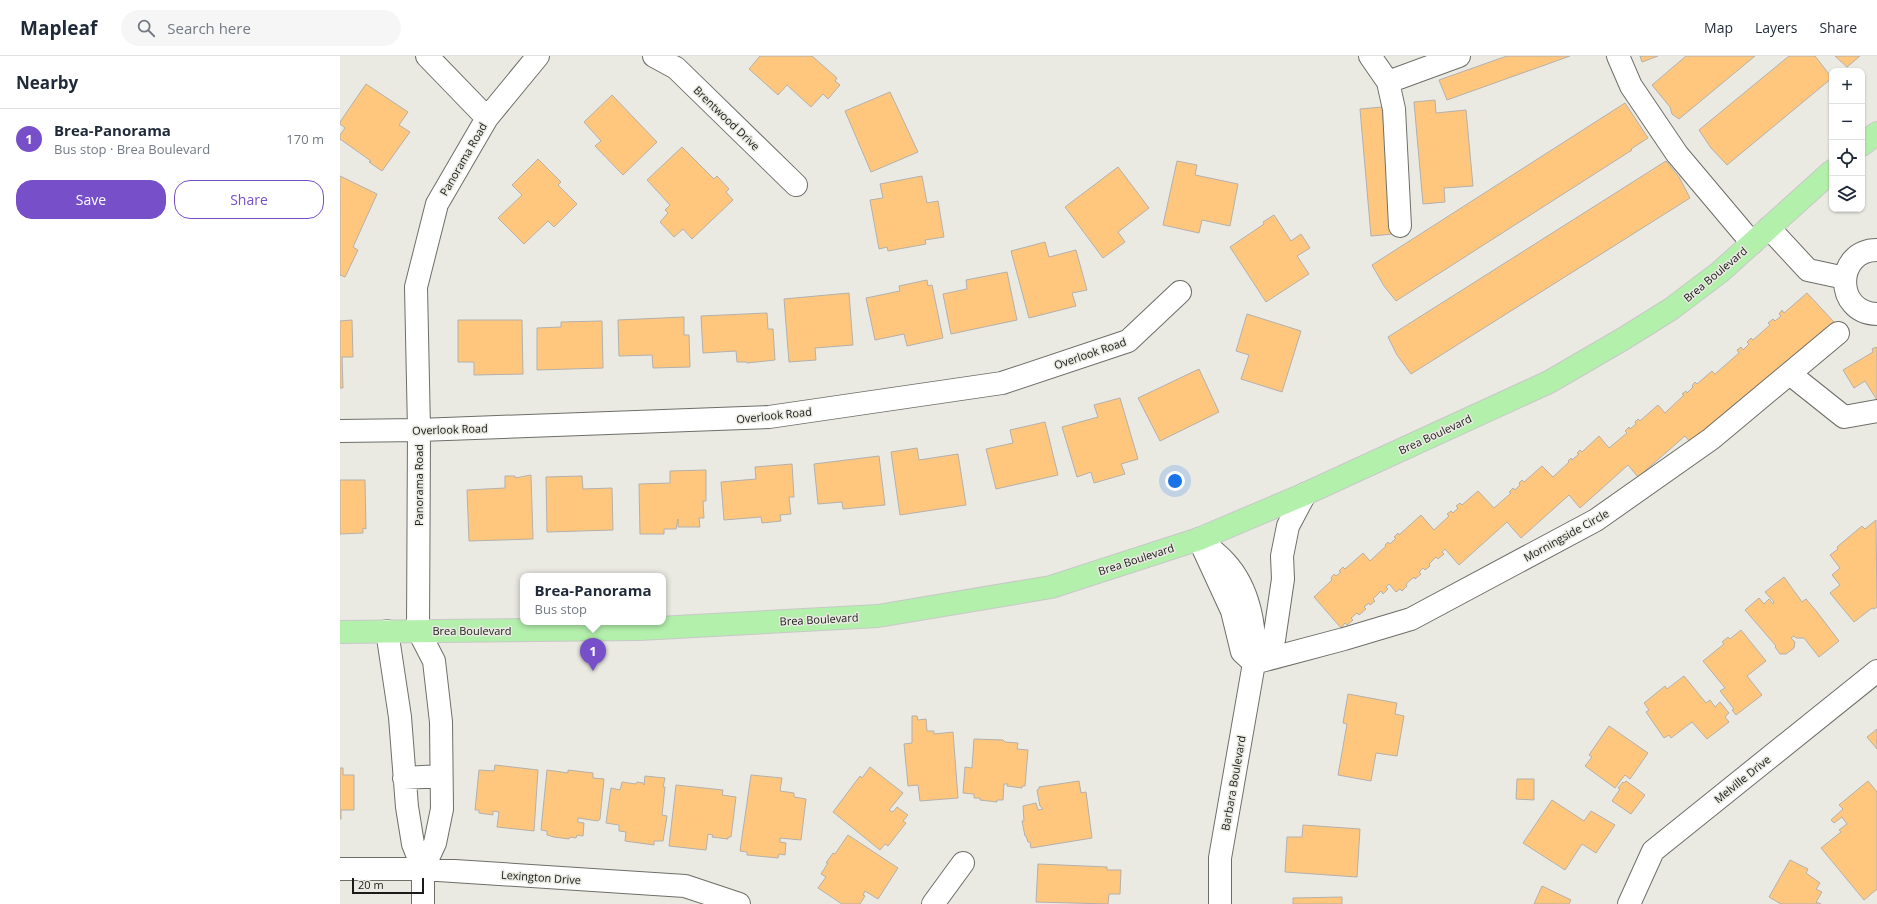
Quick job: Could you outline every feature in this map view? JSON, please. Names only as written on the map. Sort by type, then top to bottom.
[{"type":"main road","points":[[1865,143],[1877,133]]},
{"type":"main road","name":"Brea Boulevard","points":[[340,632],[418,630],[640,629],[878,616],[1051,587],[1199,539],[1305,494],[1549,382],[1623,340],[1671,309],[1720,272],[1829,174]]},
{"type":"street","points":[[427,56],[487,118]]},
{"type":"street","name":"Panorama Road","points":[[423,869],[435,843],[442,809],[441,722],[434,661],[418,630],[416,287],[437,204],[487,118],[538,56]]},
{"type":"street","name":"Brentwood Drive","points":[[654,56],[676,68],[796,185]]},
{"type":"street","points":[[1370,56],[1388,82],[1394,109],[1400,226]]},
{"type":"street","points":[[1388,82],[1411,64],[1459,56]]},
{"type":"street","points":[[1618,56],[1631,86],[1677,154],[1752,243]]},
{"type":"street","points":[[1769,228],[1808,270],[1845,278]]},
{"type":"street","points":[[1877,250],[1864,252],[1855,258],[1848,267],[1844,285],[1848,296],[1854,305],[1862,311],[1877,314]]},
{"type":"street","name":"Overlook Road","points":[[340,431],[418,430],[769,418],[1002,383],[1128,341],[1180,292]]},
{"type":"street","name":"Morningside Circle","points":[[1254,663],[1411,619],[1596,520],[1711,439],[1838,333]]},
{"type":"street","points":[[1790,374],[1844,417],[1877,411]]},
{"type":"street","points":[[1254,663],[1274,640],[1283,578],[1282,556],[1288,526],[1305,494]]},
{"type":"street","name":"Barbara Boulevard","points":[[1199,539],[1225,562],[1238,580],[1251,612],[1255,639],[1254,663],[1220,858],[1220,904]]},
{"type":"street","name":"Panorama Road","points":[[387,631],[400,717],[407,807],[413,844],[423,869],[423,904]]},
{"type":"street","name":"Melville Drive","points":[[1629,904],[1653,851],[1877,670]]},
{"type":"street","points":[[404,778],[441,776]]},
{"type":"street","points":[[933,904],[963,863]]},
{"type":"street","name":"Lexington Drive","points":[[340,869],[423,869],[685,886],[739,904]]},
{"type":"building","points":[[760,56],[812,56],[837,78],[835,81],[840,85],[828,99],[823,94],[811,107],[787,85],[778,95],[749,69]]},
{"type":"building","points":[[1507,56],[1570,56],[1447,100],[1439,80]]},
{"type":"building","points":[[1640,56],[1658,56],[1642,62]]},
{"type":"building","points":[[1686,56],[1755,56],[1679,119],[1672,114],[1670,107],[1652,85]]},
{"type":"building","points":[[1789,56],[1815,56],[1829,74],[1829,80],[1727,165],[1711,148],[1699,130]]},
{"type":"building","points":[[1835,56],[1860,56],[1847,67]]},
{"type":"building","points":[[366,84],[408,112],[399,125],[410,132],[382,171],[369,162],[371,161],[340,139],[340,135],[345,128],[340,124],[340,122]]},
{"type":"building","points":[[890,92],[918,152],[871,172],[845,111]]},
{"type":"building","points":[[612,95],[657,142],[623,175],[595,146],[601,141],[584,122]]},
{"type":"building","points":[[1435,100],[1436,113],[1466,110],[1473,186],[1444,188],[1445,202],[1423,204],[1414,102]]},
{"type":"building","points":[[1625,103],[1648,138],[1631,149],[1632,150],[1396,301],[1384,286],[1372,265]]},
{"type":"building","points":[[1382,107],[1393,234],[1371,236],[1360,109]]},
{"type":"building","points":[[682,147],[714,179],[717,176],[729,189],[726,192],[733,200],[692,239],[683,229],[674,237],[660,222],[668,213],[665,210],[670,205],[647,180]]},
{"type":"building","points":[[538,159],[561,182],[558,185],[577,204],[554,227],[548,221],[524,244],[498,218],[522,195],[512,185]]},
{"type":"building","points":[[1177,161],[1197,165],[1195,175],[1238,184],[1230,226],[1202,220],[1199,233],[1163,225]]},
{"type":"building","points":[[1666,161],[1679,177],[1690,198],[1411,374],[1397,355],[1388,337]]},
{"type":"building","points":[[1118,167],[1149,208],[1118,232],[1125,242],[1103,258],[1065,207]]},
{"type":"building","points":[[340,176],[377,194],[353,247],[358,250],[345,277],[340,275]]},
{"type":"building","points":[[922,176],[927,203],[938,201],[944,237],[925,240],[926,244],[888,251],[887,247],[879,249],[870,200],[883,198],[880,184]]},
{"type":"building","points":[[1274,215],[1291,241],[1301,234],[1310,248],[1297,256],[1309,274],[1266,302],[1230,247],[1264,224],[1263,222]]},
{"type":"building","points":[[1045,242],[1049,257],[1076,250],[1087,290],[1072,293],[1076,306],[1029,318],[1011,251]]},
{"type":"building","points":[[1007,272],[1017,320],[951,334],[943,294],[967,289],[966,280]]},
{"type":"building","points":[[927,280],[928,286],[932,285],[943,338],[907,346],[904,334],[875,340],[866,298],[900,291],[899,286]]},
{"type":"building","points":[[849,293],[853,345],[815,348],[816,360],[789,362],[784,299]]},
{"type":"building","points":[[1807,293],[1834,322],[1740,406],[1737,402],[1691,443],[1685,436],[1638,477],[1628,465],[1580,508],[1569,495],[1521,538],[1507,522],[1459,565],[1445,549],[1442,552],[1444,554],[1438,559],[1436,557],[1429,564],[1430,566],[1425,570],[1423,568],[1419,572],[1421,574],[1415,579],[1414,577],[1406,584],[1407,586],[1402,591],[1400,589],[1396,592],[1389,584],[1386,587],[1388,589],[1383,594],[1381,591],[1373,599],[1375,601],[1370,605],[1369,603],[1364,607],[1366,609],[1359,615],[1357,613],[1351,618],[1353,620],[1347,625],[1345,623],[1341,628],[1314,597],[1332,580],[1331,578],[1334,574],[1336,576],[1341,572],[1339,571],[1343,567],[1345,569],[1363,553],[1370,561],[1386,546],[1385,545],[1388,542],[1390,544],[1396,538],[1394,537],[1398,533],[1399,535],[1421,515],[1434,530],[1449,516],[1447,514],[1451,511],[1453,513],[1458,508],[1456,506],[1460,503],[1462,505],[1478,491],[1494,508],[1511,493],[1509,492],[1513,488],[1515,490],[1520,485],[1519,483],[1522,480],[1524,482],[1542,466],[1553,477],[1569,462],[1568,461],[1571,458],[1572,460],[1579,454],[1577,453],[1580,450],[1582,452],[1599,436],[1609,448],[1627,433],[1625,431],[1629,427],[1630,429],[1636,424],[1635,422],[1638,419],[1640,421],[1658,405],[1665,413],[1684,395],[1682,394],[1686,391],[1687,393],[1693,387],[1692,386],[1695,382],[1697,384],[1712,371],[1715,374],[1739,353],[1737,350],[1741,347],[1743,350],[1749,344],[1747,342],[1751,338],[1753,340],[1770,325],[1768,323],[1773,319],[1775,321],[1781,316],[1779,314],[1782,310],[1784,313]]},
{"type":"building","points":[[767,313],[768,329],[773,329],[775,360],[747,363],[737,362],[736,351],[703,353],[701,316]]},
{"type":"building","points":[[1247,314],[1301,331],[1282,392],[1241,379],[1249,355],[1236,351]]},
{"type":"building","points":[[684,317],[684,335],[689,335],[690,367],[653,368],[652,355],[619,356],[618,320]]},
{"type":"building","points":[[352,320],[353,357],[342,357],[343,388],[340,388],[340,321]]},
{"type":"building","points":[[458,320],[522,320],[523,374],[474,375],[474,362],[458,362]]},
{"type":"building","points":[[602,321],[603,368],[537,370],[537,328],[561,327],[561,322]]},
{"type":"building","points":[[1876,347],[1877,400],[1865,381],[1854,388],[1843,370],[1873,352],[1872,349]]},
{"type":"building","points":[[1199,369],[1219,412],[1160,441],[1138,398]]},
{"type":"building","points":[[1120,398],[1138,459],[1121,464],[1125,474],[1094,483],[1091,472],[1077,477],[1062,427],[1098,417],[1094,405]]},
{"type":"building","points":[[1045,422],[1058,475],[996,489],[986,449],[1013,443],[1010,430]]},
{"type":"building","points":[[917,448],[919,460],[958,454],[966,505],[900,515],[891,452]]},
{"type":"building","points":[[879,456],[885,505],[843,509],[842,502],[818,504],[814,464]]},
{"type":"building","points":[[792,464],[794,497],[789,497],[791,514],[780,515],[781,521],[762,523],[761,517],[724,520],[721,482],[756,479],[755,467]]},
{"type":"building","points":[[706,470],[706,501],[703,501],[704,518],[699,518],[700,527],[678,527],[678,519],[676,529],[664,529],[664,534],[640,534],[639,484],[670,483],[670,471]]},
{"type":"building","points":[[531,475],[533,539],[469,541],[467,490],[505,488],[505,476],[515,476],[515,478]]},
{"type":"building","points":[[582,476],[583,489],[612,488],[613,530],[547,532],[546,477]]},
{"type":"building","points":[[340,480],[365,480],[366,529],[363,528],[363,533],[340,534]]},
{"type":"building","points":[[1876,520],[1877,607],[1874,609],[1872,608],[1854,622],[1830,593],[1840,585],[1832,575],[1840,568],[1830,555],[1838,549],[1837,547],[1862,526],[1865,529]]},
{"type":"building","points":[[1784,577],[1802,602],[1806,599],[1839,641],[1819,657],[1804,638],[1796,638],[1794,636],[1791,638],[1795,642],[1794,648],[1786,654],[1780,654],[1775,647],[1776,646],[1745,610],[1759,598],[1764,604],[1769,599],[1773,604],[1774,602],[1765,592]]},
{"type":"building","points":[[1741,630],[1766,661],[1747,676],[1762,695],[1736,715],[1732,710],[1734,709],[1720,691],[1725,688],[1703,661],[1724,644],[1722,642],[1728,637],[1730,639]]},
{"type":"building","points":[[1684,676],[1706,703],[1710,700],[1715,707],[1720,702],[1729,713],[1725,717],[1729,722],[1707,739],[1692,722],[1671,738],[1669,735],[1664,738],[1646,712],[1649,710],[1644,703],[1665,686],[1667,689]]},
{"type":"building","points":[[1348,694],[1397,703],[1395,714],[1404,716],[1397,756],[1376,753],[1371,781],[1338,775],[1347,724],[1343,723]]},
{"type":"building","points":[[912,716],[917,716],[918,720],[926,719],[927,731],[934,731],[934,734],[953,732],[958,798],[920,801],[918,785],[908,786],[904,744],[912,743]]},
{"type":"building","points":[[1609,726],[1648,753],[1630,779],[1625,775],[1615,788],[1585,766],[1592,757],[1589,755]]},
{"type":"building","points":[[1877,729],[1877,749],[1867,737]]},
{"type":"building","points":[[974,739],[1003,740],[1005,742],[1018,743],[1017,749],[1028,750],[1025,786],[1022,786],[1022,788],[1007,786],[1008,784],[1004,784],[1003,800],[997,800],[997,802],[980,800],[980,798],[974,798],[974,794],[963,793],[965,767],[972,768]]},
{"type":"building","points":[[495,765],[538,770],[534,831],[497,827],[499,812],[493,811],[493,815],[479,813],[479,810],[475,810],[479,770],[494,771]]},
{"type":"building","points":[[870,767],[903,793],[889,810],[893,812],[897,807],[908,815],[903,821],[906,823],[888,846],[885,844],[880,850],[833,812],[860,776],[862,778]]},
{"type":"building","points":[[340,768],[343,768],[343,775],[354,775],[354,810],[341,810],[341,819],[340,819]]},
{"type":"building","points":[[547,770],[568,773],[568,770],[593,773],[593,778],[604,779],[600,819],[598,821],[578,818],[578,822],[584,823],[583,836],[577,835],[576,838],[570,837],[569,839],[554,837],[547,835],[547,831],[541,830]]},
{"type":"building","points":[[751,775],[782,778],[780,791],[794,793],[794,797],[806,799],[801,840],[780,838],[780,842],[786,843],[785,855],[779,854],[778,858],[747,855],[747,852],[740,851]]},
{"type":"building","points":[[645,776],[665,778],[663,787],[665,787],[662,815],[667,816],[663,841],[654,841],[654,845],[625,841],[626,832],[619,831],[619,825],[606,823],[611,788],[620,790],[622,782],[636,784],[637,782],[643,783],[644,785]]},
{"type":"building","points":[[1517,779],[1534,779],[1534,800],[1516,799]]},
{"type":"building","points":[[1079,781],[1081,793],[1086,792],[1092,838],[1031,848],[1030,842],[1028,842],[1025,836],[1022,821],[1024,821],[1023,806],[1036,803],[1038,810],[1043,809],[1040,806],[1037,790],[1039,787]]},
{"type":"building","points":[[1626,781],[1645,795],[1631,814],[1612,801],[1620,789],[1618,788],[1623,782],[1624,783]]},
{"type":"building","points":[[1868,781],[1877,792],[1877,889],[1864,900],[1821,848],[1841,832],[1839,830],[1847,824],[1842,817],[1834,823],[1831,820],[1843,809],[1839,805]]},
{"type":"building","points":[[676,785],[723,790],[722,795],[736,797],[731,837],[728,837],[728,839],[712,837],[713,835],[708,834],[706,850],[669,846]]},
{"type":"building","points":[[1552,800],[1584,821],[1591,811],[1615,825],[1596,853],[1582,844],[1565,870],[1523,843]]},
{"type":"building","points":[[1303,825],[1360,829],[1357,877],[1285,872],[1287,837],[1302,837]]},
{"type":"building","points":[[848,835],[898,868],[878,899],[865,891],[863,895],[865,896],[860,904],[842,904],[818,888],[826,877],[821,874],[828,863],[826,863],[833,853],[835,854]]},
{"type":"building","points":[[1790,860],[1808,869],[1806,873],[1820,883],[1816,889],[1822,892],[1816,902],[1821,904],[1781,904],[1769,897]]},
{"type":"building","points":[[1038,864],[1107,867],[1107,870],[1121,870],[1120,894],[1109,894],[1108,904],[1036,902]]},
{"type":"building","points":[[1542,886],[1571,900],[1569,904],[1534,904]]},
{"type":"building","points":[[1342,897],[1342,904],[1293,904],[1293,898]]},
{"type":"place","name":"Brea-Panorama","points":[[593,671]]}]
